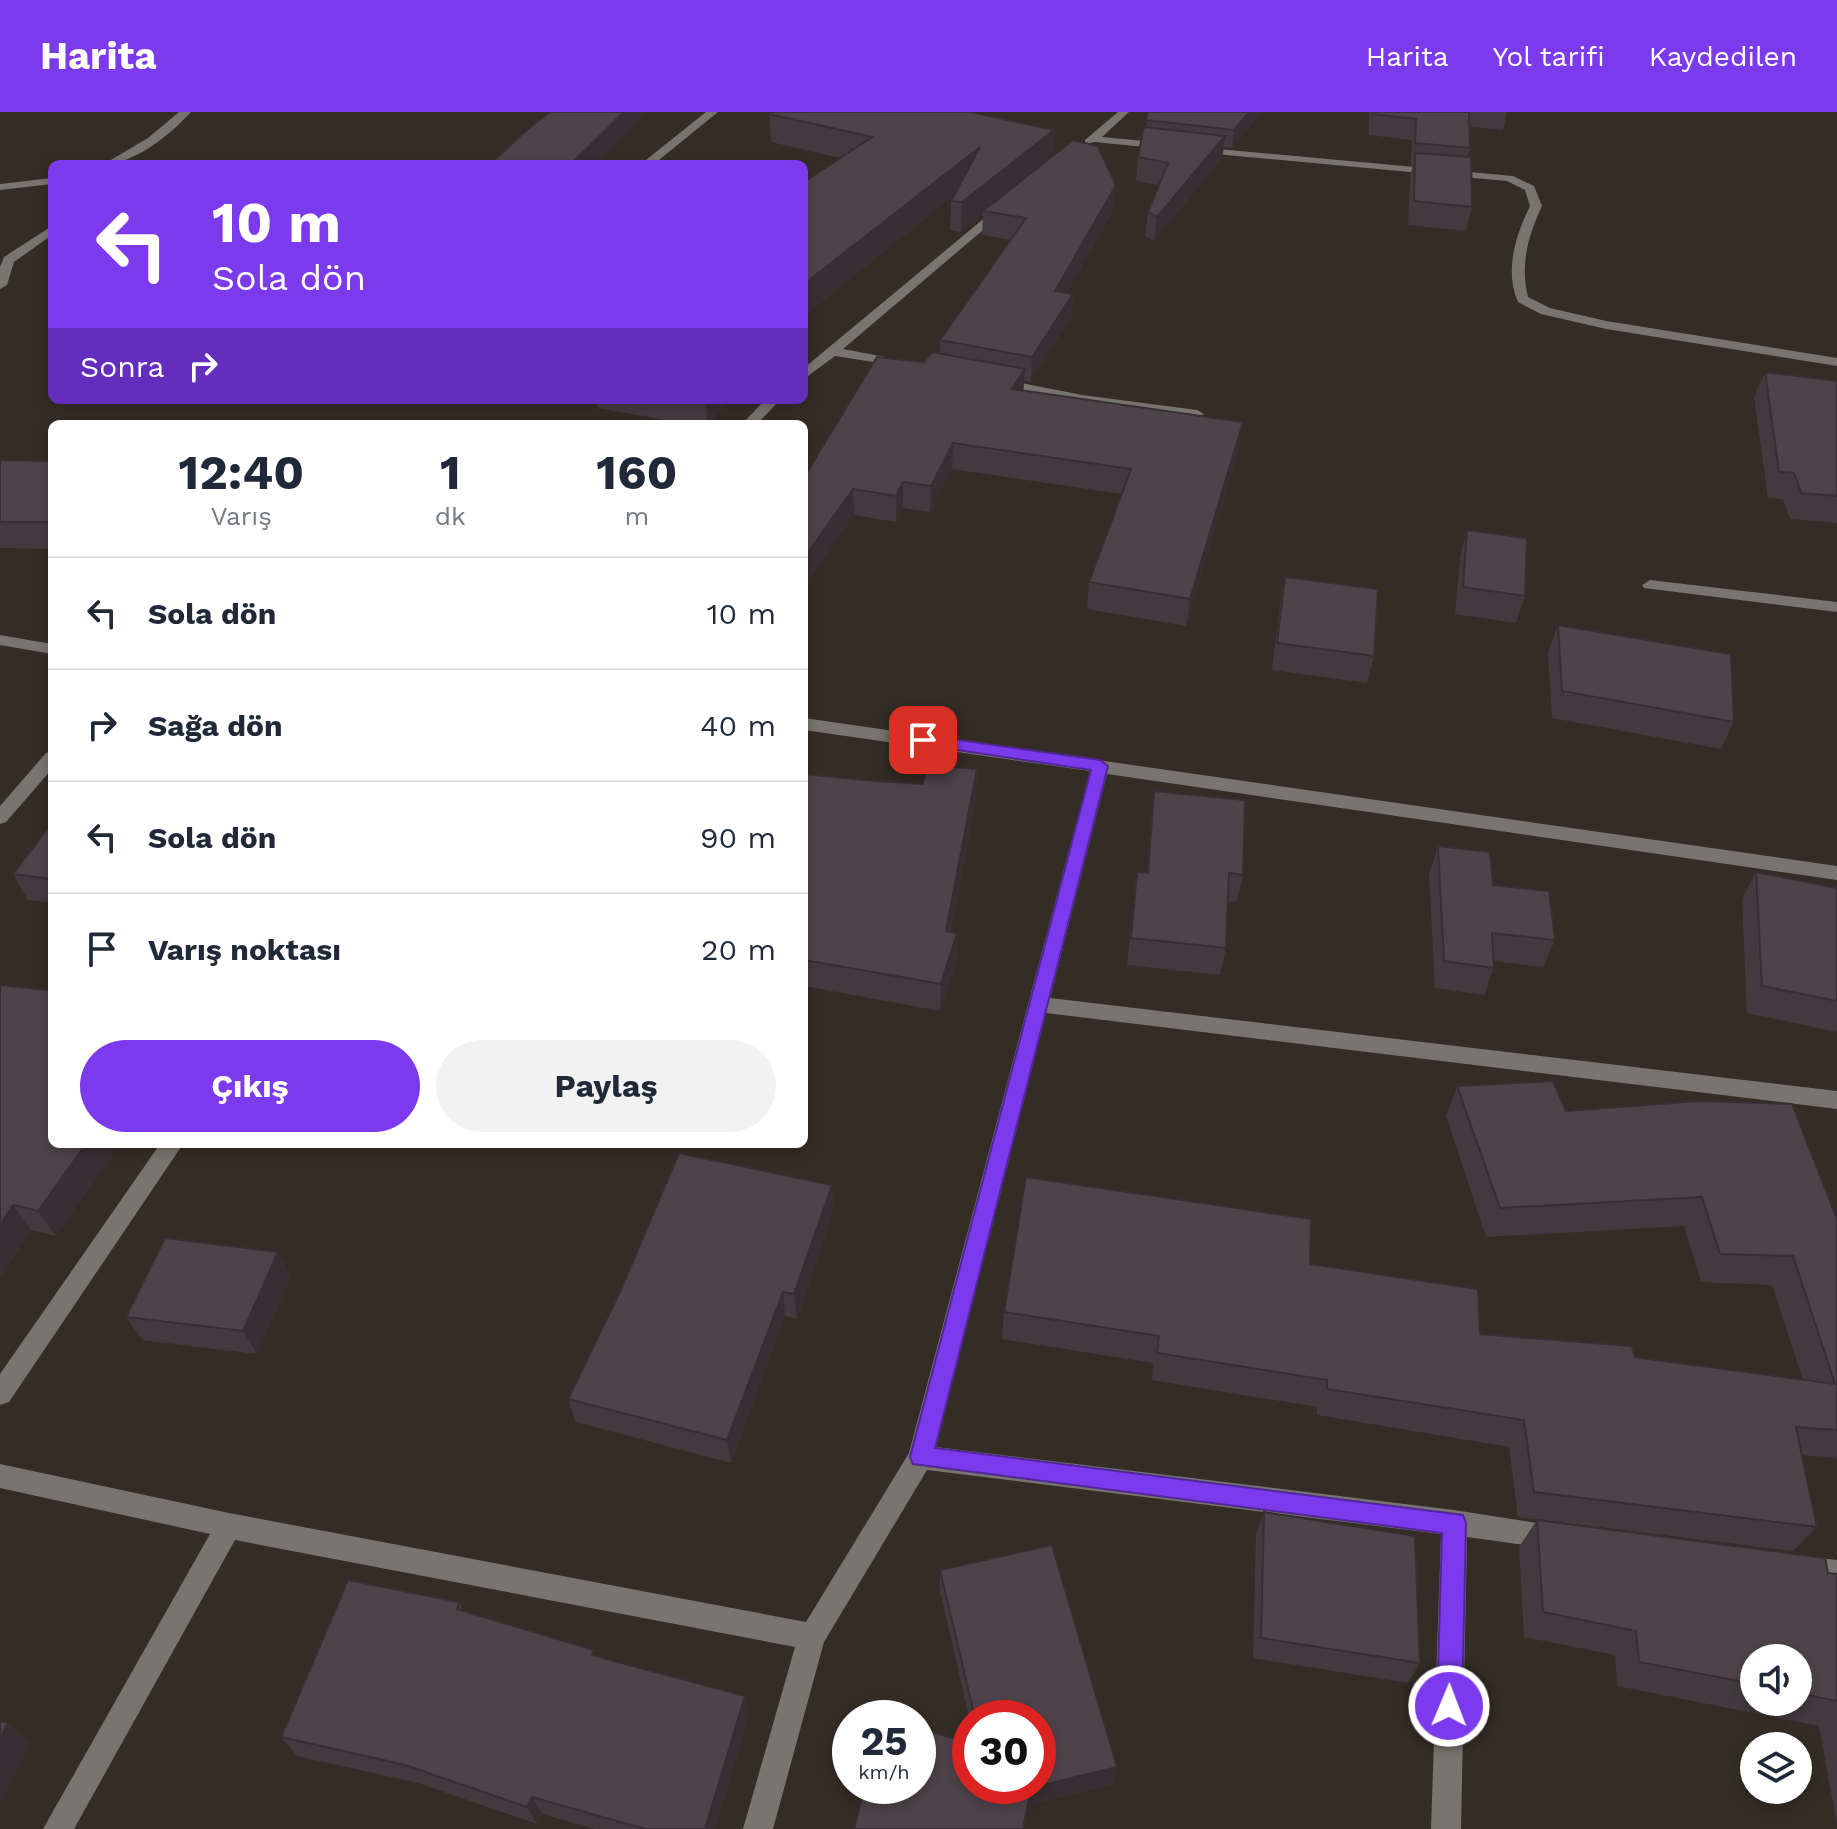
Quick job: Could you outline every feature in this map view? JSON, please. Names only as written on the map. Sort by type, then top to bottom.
[{"type":"street","points":[[117,160],[152,140],[186,112]]},
{"type":"street","points":[[652,160],[713,112]]},
{"type":"street","points":[[1081,148],[1124,112]]},
{"type":"street","points":[[1093,139],[1294,161],[1509,178],[1530,188],[1536,206],[1523,233],[1516,277],[1522,299],[1546,311],[1606,325],[1837,362]]},
{"type":"street","points":[[0,187],[48,181]]},
{"type":"street","points":[[808,372],[836,352],[1019,196]]},
{"type":"street","points":[[1,285],[8,260],[48,233]]},
{"type":"street","points":[[836,352],[913,366]]},
{"type":"street","points":[[990,381],[1082,399],[1197,414]]},
{"type":"street","points":[[753,420],[769,404]]},
{"type":"street","points":[[1650,585],[1837,607]]},
{"type":"street","points":[[0,640],[48,648]]},
{"type":"street","points":[[808,725],[1837,873]]},
{"type":"street","points":[[0,818],[48,762]]},
{"type":"street","points":[[758,1829],[812,1637],[921,1457],[1100,766]]},
{"type":"street","points":[[1037,1004],[1837,1100]]},
{"type":"street","points":[[0,1394],[169,1148]]},
{"type":"street","points":[[921,1457],[1577,1539]]},
{"type":"street","points":[[0,1476],[229,1526],[812,1637]]},
{"type":"street","points":[[1446,1829],[1454,1523]]},
{"type":"street","points":[[58,1829],[229,1526]]},
{"type":"street","points":[[1776,1565],[1837,1573]]},
{"type":"building","points":[[550,112],[624,112],[575,160],[494,160]]},
{"type":"building","points":[[971,112],[1054,130],[962,202],[951,201],[980,147],[808,281],[808,179],[872,137],[769,114]]},
{"type":"building","points":[[1148,112],[1249,112],[1234,130],[1146,120]]},
{"type":"building","points":[[1373,112],[1469,112],[1470,148],[1415,143],[1416,119]]},
{"type":"building","points":[[1144,127],[1225,136],[1157,217],[1148,212],[1168,163],[1138,157]]},
{"type":"building","points":[[1073,140],[1098,146],[1116,185],[1055,291],[1073,294],[1032,357],[940,340],[1026,218],[983,211]]},
{"type":"building","points":[[1415,153],[1471,157],[1472,207],[1414,201]]},
{"type":"building","points":[[932,352],[1025,369],[1012,389],[1243,422],[1190,599],[1089,582],[1131,469],[953,443],[931,486],[903,482],[896,496],[853,489],[808,552],[808,470],[877,357],[924,362]]},
{"type":"building","points":[[1765,372],[1837,381],[1837,496],[1801,493],[1794,473],[1779,472]]},
{"type":"building","points":[[0,460],[48,461],[48,522],[0,522]]},
{"type":"building","points":[[1467,530],[1527,538],[1525,596],[1463,587]]},
{"type":"building","points":[[1285,577],[1378,589],[1374,656],[1277,643]]},
{"type":"building","points":[[1558,625],[1731,654],[1734,722],[1562,691]]},
{"type":"building","points":[[927,765],[977,769],[946,931],[957,933],[941,984],[808,961],[808,774],[923,784]]},
{"type":"building","points":[[1154,791],[1245,800],[1243,875],[1229,873],[1226,948],[1131,938],[1137,872],[1148,873]]},
{"type":"building","points":[[48,828],[48,878],[13,874]]},
{"type":"building","points":[[1438,846],[1490,852],[1493,885],[1549,891],[1555,940],[1492,933],[1494,968],[1444,961]]},
{"type":"building","points":[[1756,872],[1837,888],[1837,1001],[1762,986]]},
{"type":"building","points":[[0,985],[47,990],[48,1148],[83,1148],[38,1211],[13,1205],[0,1225]]},
{"type":"building","points":[[1553,1081],[1566,1111],[1699,1101],[1792,1104],[1837,1219],[1837,1430],[1796,1427],[1817,1527],[1534,1492],[1524,1420],[1327,1389],[1327,1380],[1157,1353],[1159,1336],[1004,1312],[1026,1177],[1311,1219],[1310,1264],[1478,1289],[1480,1334],[1632,1346],[1635,1357],[1835,1384],[1793,1256],[1720,1254],[1702,1197],[1500,1208],[1457,1086]]},
{"type":"building","points":[[679,1153],[832,1185],[794,1294],[783,1292],[727,1440],[568,1399],[620,1292]]},
{"type":"building","points":[[165,1238],[278,1252],[243,1331],[126,1317]]},
{"type":"building","points":[[1264,1512],[1415,1536],[1420,1663],[1261,1638]]},
{"type":"building","points":[[1537,1520],[1825,1558],[1828,1573],[1837,1574],[1837,1701],[1812,1696],[1812,1644],[1740,1644],[1740,1681],[1639,1662],[1636,1631],[1543,1612]]},
{"type":"building","points":[[1052,1545],[1117,1767],[1056,1782],[1056,1700],[971,1700],[940,1570]]},
{"type":"building","points":[[348,1580],[459,1602],[457,1609],[594,1650],[592,1655],[745,1696],[705,1829],[645,1829],[532,1797],[527,1807],[405,1765],[281,1737]]},
{"type":"building","points":[[0,1721],[8,1723],[0,1739]]},
{"type":"building","points":[[936,1733],[952,1738],[952,1804],[1028,1804],[1023,1829],[854,1829],[860,1804],[936,1804]]},
{"type":"route","points":[[923,740],[1100,766],[921,1457],[1454,1523],[1449,1706]]}]
